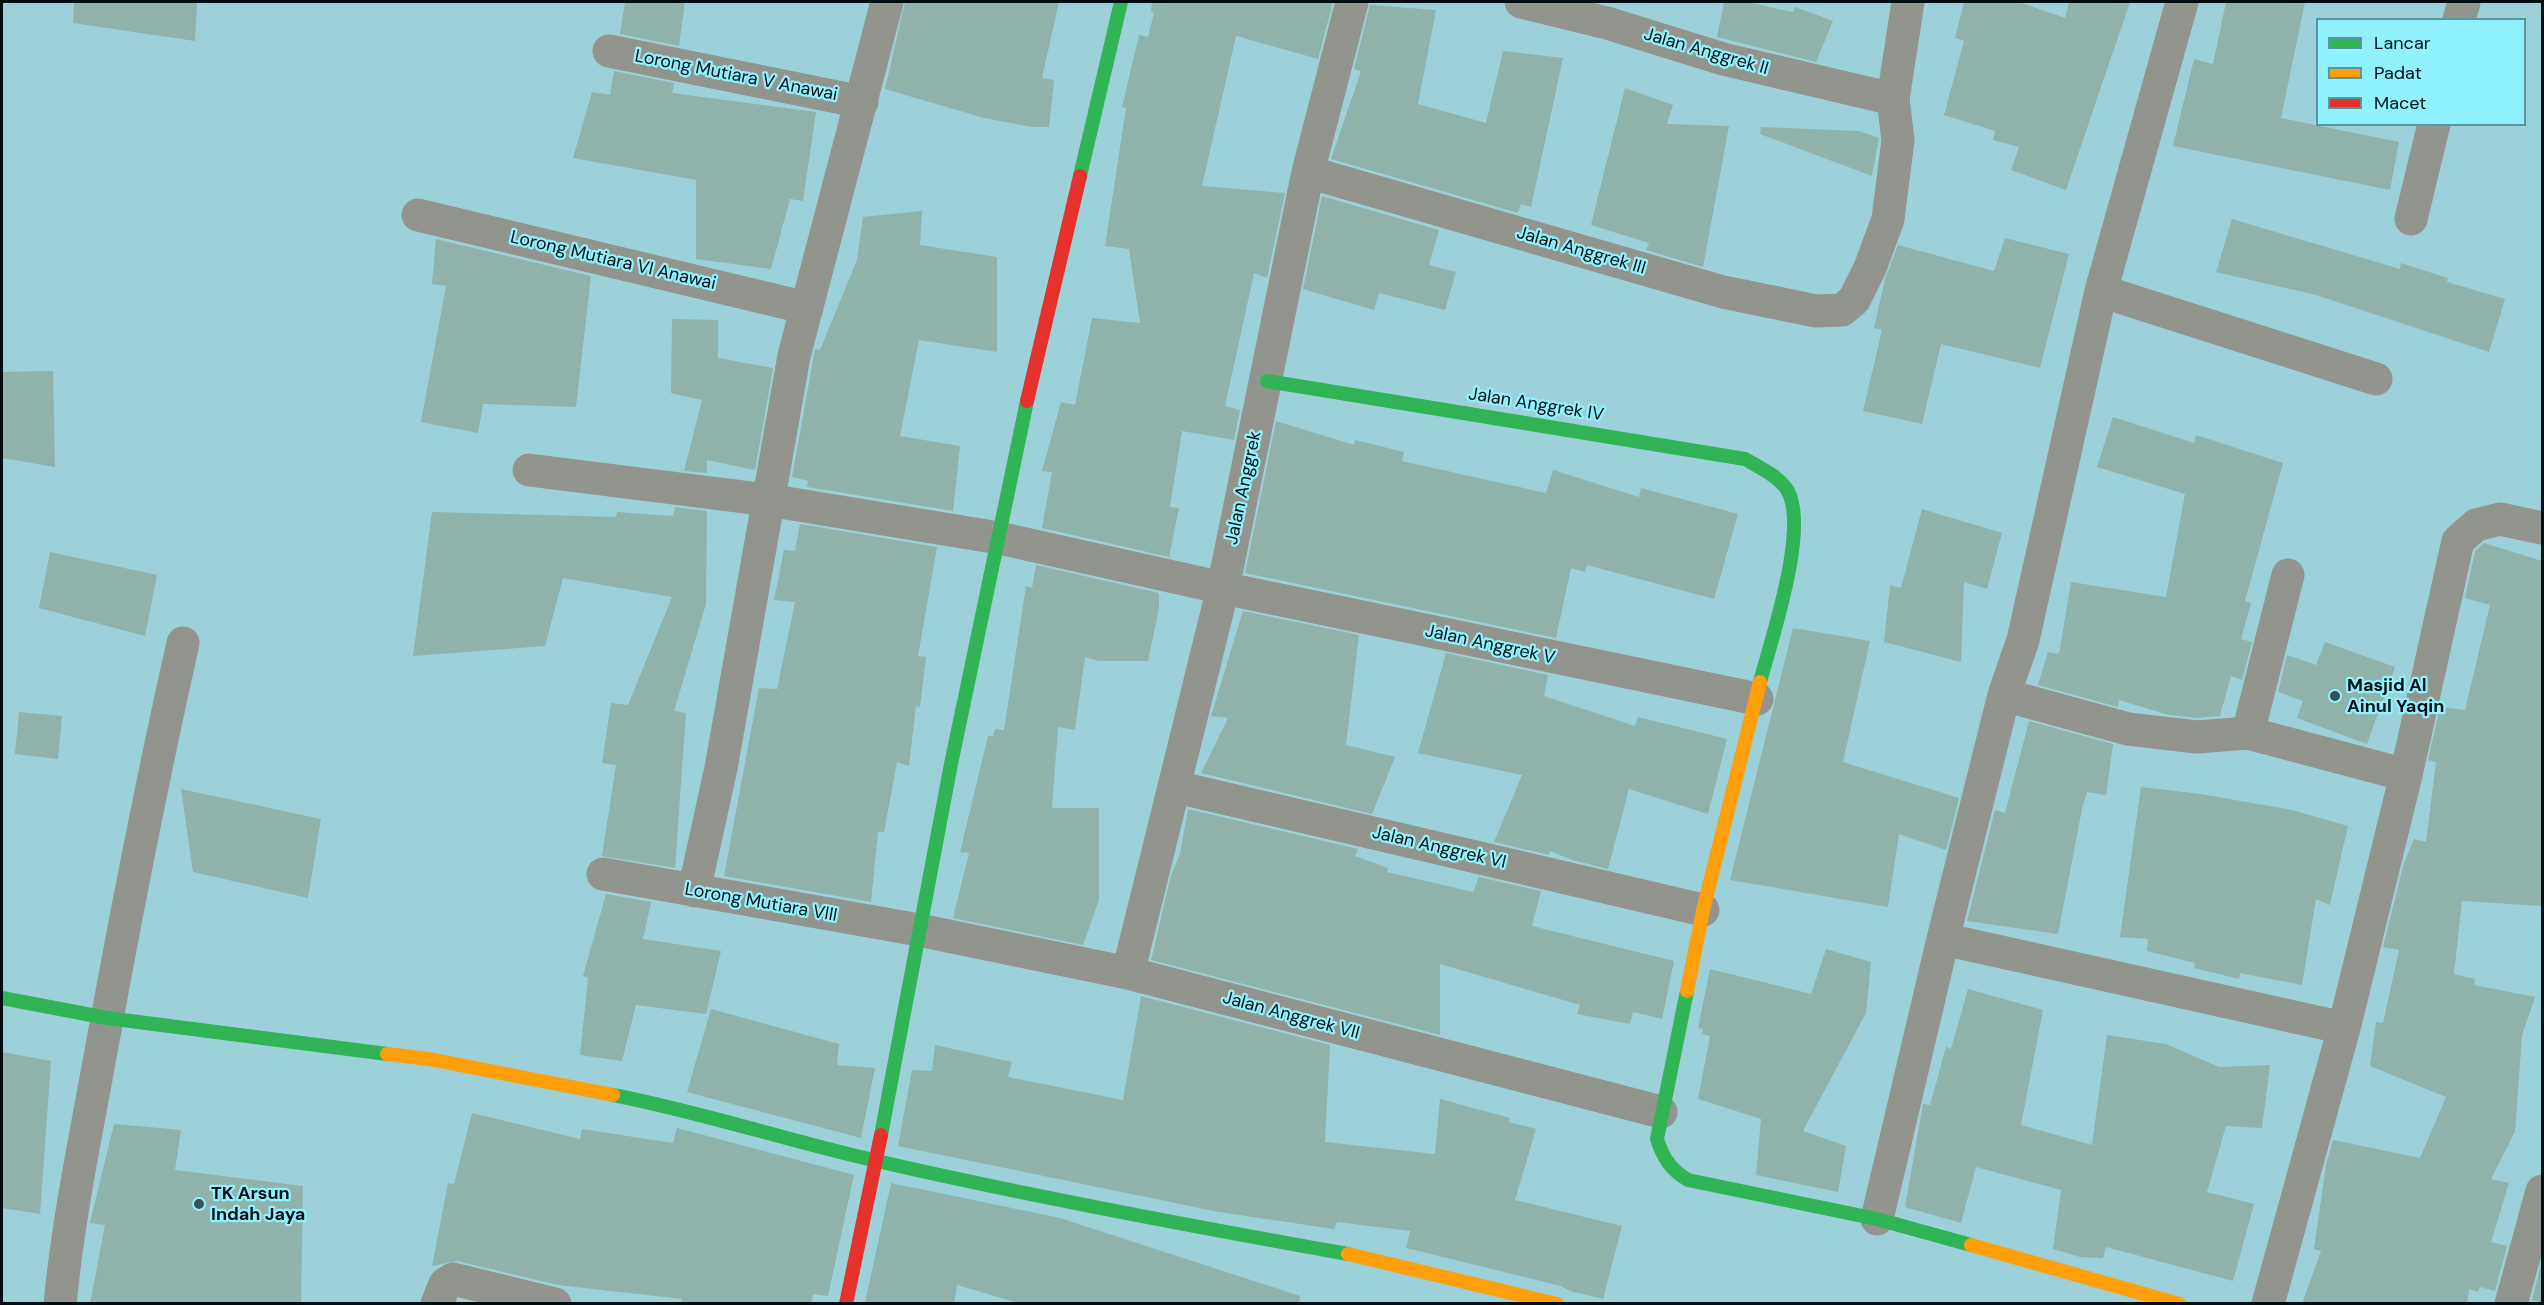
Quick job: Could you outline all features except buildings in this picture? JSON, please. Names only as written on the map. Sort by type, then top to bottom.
[{"type":"street","points":[[694,891],[721,768],[794,356],[887,2]]},
{"type":"street","points":[[846,1304],[1014,456],[1121,2]]},
{"type":"street","name":"Jalan Anggrek","points":[[1128,973],[1224,588],[1308,172],[1352,2]]},
{"type":"street","name":"Jalan Anggrek II","points":[[1521,2],[1606,23],[1723,59],[1893,99]]},
{"type":"street","points":[[1893,99],[1908,2]]},
{"type":"street","points":[[1876,1219],[1942,939],[2004,695],[2023,640],[2101,291],[2182,2]]},
{"type":"street","points":[[2460,18],[2464,2]]},
{"type":"street","name":"Lorong Mutiara V Anawai","points":[[609,51],[862,102]]},
{"type":"street","name":"Jalan Anggrek III","points":[[1308,172],[1723,292],[1816,311],[1842,310],[1854,300],[1870,268],[1888,219],[1898,140],[1893,99]]},
{"type":"street","points":[[2411,219],[2434,126]]},
{"type":"street","name":"Lorong Mutiara VI Anawai","points":[[418,215],[807,308]]},
{"type":"street","points":[[2101,291],[2376,379]]},
{"type":"street","name":"Jalan Anggrek IV","points":[[1267,381],[1745,459],[1772,472],[1789,490],[1797,516],[1791,560],[1757,699]]},
{"type":"street","name":"Jalan Anggrek V","points":[[530,470],[768,500],[999,538],[1224,588],[1757,699]]},
{"type":"street","points":[[2268,1304],[2344,1029],[2406,775],[2458,541],[2476,525],[2500,519],[2542,528]]},
{"type":"street","points":[[2248,733],[2288,575]]},
{"type":"street","points":[[60,1304],[65,1249],[107,1018],[157,757],[183,643]]},
{"type":"street","points":[[2004,695],[2128,729],[2197,737],[2248,733],[2406,775]]},
{"type":"street","points":[[1757,699],[1703,910],[1661,1112],[1657,1139],[1662,1158],[1672,1171],[1688,1180],[1876,1219],[2179,1304]]},
{"type":"street","name":"Jalan Anggrek VI","points":[[1176,787],[1703,910]]},
{"type":"street","name":"Lorong Mutiara VIII","points":[[603,874],[919,930]]},
{"type":"street","name":"Jalan Anggrek VII","points":[[919,930],[1128,973],[1661,1112]]},
{"type":"street","points":[[1942,939],[2344,1029]]},
{"type":"street","points":[[2,998],[107,1018],[429,1059],[655,1103],[876,1161],[1207,1229],[1368,1258],[1557,1304]]},
{"type":"street","points":[[2511,1304],[2542,1191]]},
{"type":"street","points":[[437,1304],[445,1284],[453,1279],[555,1304]]},
{"type":"traffic: fast","points":[[1080,176],[1121,2]]},
{"type":"traffic: fast","points":[[1267,381],[1745,459],[1767,472],[1786,488],[1793,505],[1794,528],[1787,583],[1760,682]]},
{"type":"traffic: fast","points":[[881,1135],[951,764],[1027,401]]},
{"type":"traffic: fast","points":[[1687,991],[1657,1139],[1672,1168],[1688,1180],[1877,1219],[1971,1245]]},
{"type":"traffic: fast","points":[[2,998],[107,1018],[387,1054]]},
{"type":"traffic: fast","points":[[613,1095],[844,1153],[994,1187],[1348,1254]]},
{"type":"traffic: slow","points":[[1687,991],[1703,910],[1760,682]]},
{"type":"traffic: slow","points":[[387,1054],[429,1059],[613,1095]]},
{"type":"traffic: slow","points":[[1971,1245],[2179,1304]]},
{"type":"traffic: slow","points":[[1348,1254],[1557,1304]]},
{"type":"traffic: jam","points":[[1027,401],[1080,176]]},
{"type":"traffic: jam","points":[[846,1304],[881,1135]]},
{"type":"place","name":"Masjid Al Ainul Yaqin","points":[[2335,696]]},
{"type":"place","name":"TK Arsun Indah Jaya","points":[[199,1204]]}]
